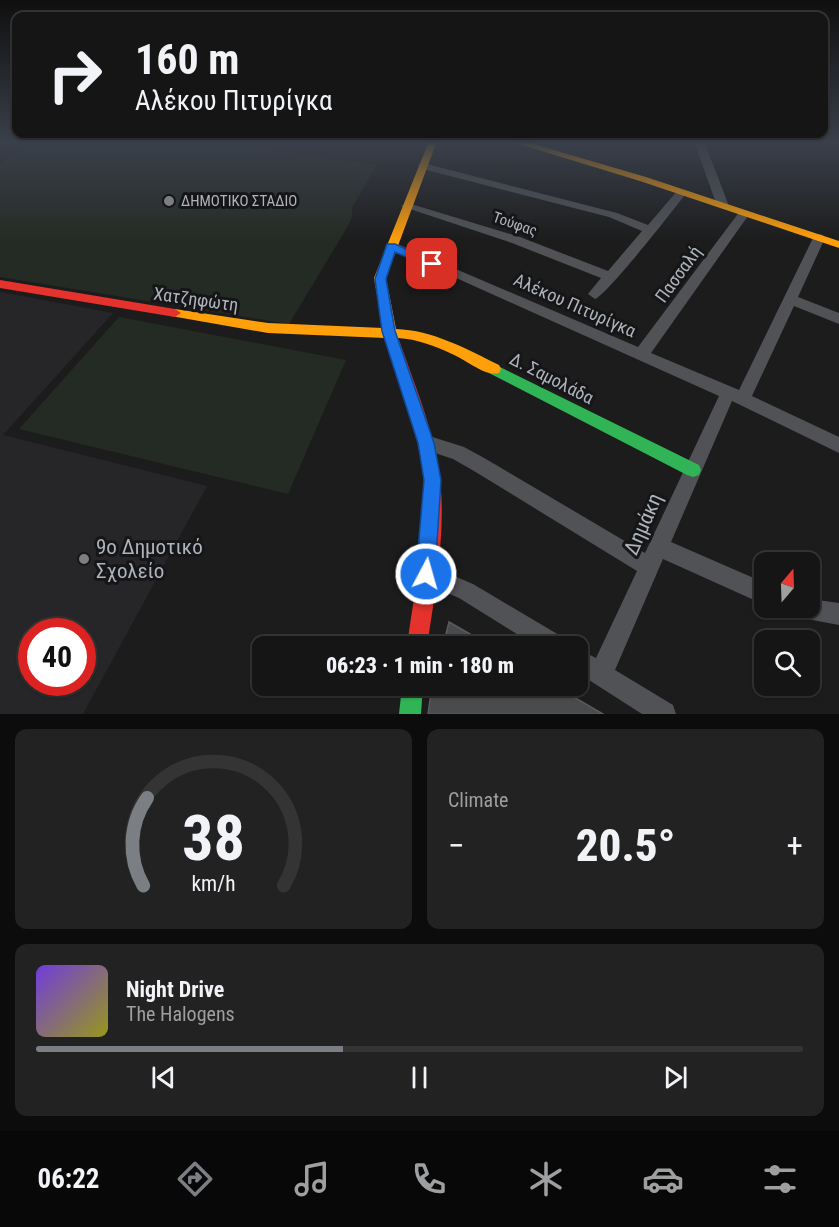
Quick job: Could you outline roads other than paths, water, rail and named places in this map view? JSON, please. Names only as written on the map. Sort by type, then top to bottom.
[{"type":"street","points":[[418,636],[433,505],[432,480],[426,443],[389,331],[380,279],[420,174]]},
{"type":"street","points":[[455,174],[613,215],[650,231]]},
{"type":"street","points":[[623,174],[832,240]]},
{"type":"street","points":[[711,174],[723,206]]},
{"type":"street","points":[[596,294],[682,192]]},
{"type":"street","name":"Τούφας","points":[[407,206],[497,234],[610,277]]},
{"type":"street","name":"Πασσαλή","points":[[641,355],[744,213]]},
{"type":"street","name":"Δημάκη","points":[[601,674],[693,470],[790,298],[832,240]]},
{"type":"street","name":"Αλέκου Πιτυρίγκα","points":[[391,246],[735,396],[839,445]]},
{"type":"street","name":"Χατζηφώτη","points":[[0,284],[268,328],[389,331]]},
{"type":"street","points":[[790,298],[839,319]]},
{"type":"street","name":"Δ. Σαμολάδα","points":[[389,331],[429,338],[457,350],[693,470]]},
{"type":"street","points":[[426,443],[458,453],[480,465],[650,567]]},
{"type":"street","points":[[658,547],[754,589]]},
{"type":"street","points":[[426,574],[459,587],[540,636]]},
{"type":"street","points":[[820,611],[839,614]]},
{"type":"street","points":[[588,666],[664,714]]},
{"type":"street","points":[[410,714],[412,696]]},
{"type":"place","name":"ΔΗΜΟΤΙΚΟ ΣΤΑΔΙΟ","points":[[169,201]]},
{"type":"place","name":"9ο Δημοτικό Σχολείο","points":[[84,559]]}]
